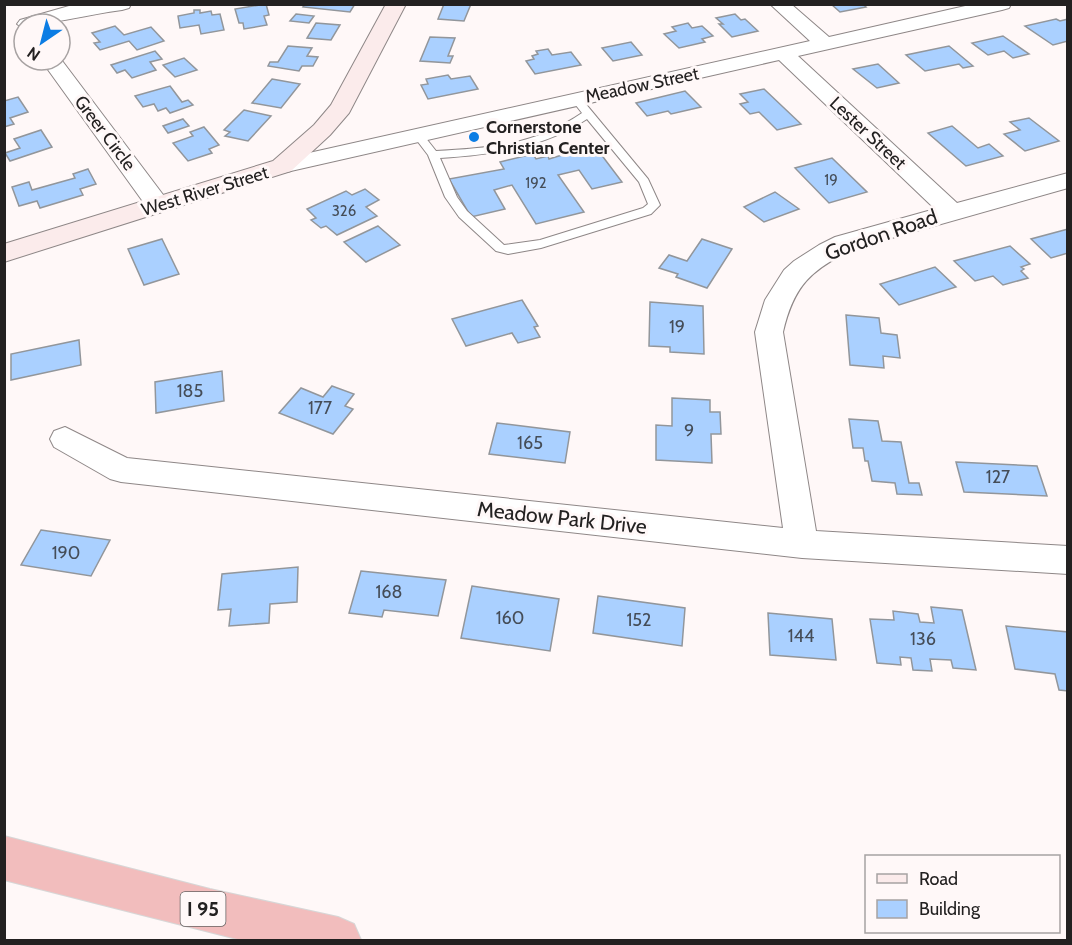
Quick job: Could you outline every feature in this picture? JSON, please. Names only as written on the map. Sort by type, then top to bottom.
[{"type":"highway","name":"I 95","points":[[4,858],[210,911],[338,940]]},
{"type":"street","points":[[66,12],[122,4]]},
{"type":"street","name":"West River Street","points":[[4,253],[282,166],[322,130],[341,108],[396,4]]},
{"type":"street","points":[[779,4],[825,44]]},
{"type":"street","name":"Meadow Street","points":[[282,166],[417,134],[581,107],[784,54],[1002,4]]},
{"type":"street","name":"Lester Street","points":[[784,54],[952,212]]},
{"type":"street","name":"Greer Circle","points":[[60,72],[158,205]]},
{"type":"street","name":"Gordon Road","points":[[802,544],[769,332],[775,306],[795,272],[828,250],[844,243],[1068,180]]},
{"type":"street","name":"Meadow Park Drive","points":[[65,439],[121,470],[802,544],[1068,560]]},
{"type":"lane","points":[[417,134],[433,155],[451,197],[463,214],[500,248],[508,250],[541,244],[647,211],[654,205],[644,181],[581,107],[561,132],[532,144],[497,150],[433,155]]},
{"type":"building","points":[[266,4],[269,15],[264,16],[267,25],[244,29],[243,23],[239,23],[235,9]]},
{"type":"building","points":[[305,4],[355,4],[350,12],[303,7]]},
{"type":"building","points":[[444,4],[471,4],[464,21],[438,19]]},
{"type":"building","points":[[831,4],[863,4],[866,7],[840,12]]},
{"type":"building","points":[[194,10],[200,10],[200,13],[211,11],[212,15],[220,14],[224,30],[201,34],[199,25],[180,28],[178,16],[194,13]]},
{"type":"building","points":[[296,14],[314,16],[309,23],[290,21]]},
{"type":"building","points":[[735,14],[741,20],[745,19],[758,31],[732,37],[716,18]]},
{"type":"building","points":[[1056,19],[1060,21],[1068,19],[1068,41],[1053,45],[1025,26]]},
{"type":"building","points":[[316,23],[340,25],[331,40],[307,38]]},
{"type":"building","points":[[688,23],[692,28],[702,26],[713,36],[702,39],[705,42],[679,48],[664,34],[676,31],[672,27]]},
{"type":"building","points":[[115,26],[124,35],[151,27],[164,41],[137,50],[129,41],[100,50],[94,43],[100,42],[92,33]]},
{"type":"building","points":[[1003,36],[1029,54],[1013,58],[1004,51],[988,55],[972,43]]},
{"type":"building","points":[[430,37],[455,38],[448,56],[453,56],[450,63],[420,61]]},
{"type":"building","points":[[631,42],[642,55],[613,61],[602,48]]},
{"type":"building","points":[[288,46],[312,48],[307,56],[318,57],[313,66],[302,66],[299,71],[268,66],[270,62],[278,62]]},
{"type":"building","points":[[949,46],[973,66],[963,68],[959,64],[925,71],[906,55]]},
{"type":"building","points":[[548,49],[552,55],[571,52],[581,65],[535,74],[526,61],[534,59],[532,56],[538,54],[536,51]]},
{"type":"building","points":[[155,51],[162,59],[150,62],[156,70],[132,78],[125,70],[117,73],[111,65]]},
{"type":"building","points":[[184,58],[197,70],[175,77],[163,65]]},
{"type":"building","points":[[878,64],[899,83],[877,88],[853,69]]},
{"type":"building","points":[[448,75],[451,79],[470,76],[478,89],[428,99],[421,85],[428,84],[426,79]]},
{"type":"building","points":[[272,79],[300,84],[281,108],[252,103]]},
{"type":"building","points":[[170,86],[182,102],[188,100],[193,105],[170,113],[166,108],[158,111],[154,104],[143,107],[135,96]]},
{"type":"building","points":[[764,89],[801,124],[777,130],[759,112],[750,114],[740,104],[748,102],[740,94]]},
{"type":"building","points":[[685,91],[701,107],[671,114],[668,111],[647,116],[636,103]]},
{"type":"building","points":[[18,97],[28,112],[10,118],[14,124],[4,127],[4,101]]},
{"type":"building","points":[[244,110],[271,116],[248,141],[225,136],[230,132],[224,130]]},
{"type":"building","points":[[1029,118],[1059,141],[1025,151],[1004,134],[1020,130],[1010,122]]},
{"type":"building","points":[[183,119],[189,126],[168,133],[163,126]]},
{"type":"building","points":[[952,126],[978,148],[989,144],[1003,156],[966,166],[928,133]]},
{"type":"building","points":[[204,127],[219,145],[209,149],[212,153],[188,161],[173,143],[193,136],[190,132]]},
{"type":"building","points":[[41,130],[52,147],[10,161],[5,153],[20,148],[14,139]]},
{"type":"building","points":[[594,145],[622,182],[592,189],[579,170],[558,175],[584,212],[536,224],[512,185],[494,190],[505,209],[471,217],[449,179],[504,169],[500,162],[533,154],[536,159],[548,156],[549,159]]},
{"type":"building","points":[[832,158],[867,192],[829,203],[795,168]]},
{"type":"building","points":[[88,169],[96,184],[80,189],[83,195],[40,208],[37,201],[19,206],[12,187],[29,182],[32,190],[75,178],[73,174]]},
{"type":"building","points":[[365,189],[379,200],[366,207],[377,216],[337,235],[326,226],[321,228],[311,220],[316,218],[307,209],[346,191],[352,195]]},
{"type":"building","points":[[775,192],[799,209],[764,222],[744,207]]},
{"type":"building","points":[[378,226],[400,245],[366,262],[344,242]]},
{"type":"building","points":[[1068,229],[1068,253],[1051,258],[1031,239]]},
{"type":"building","points":[[162,239],[179,274],[144,285],[128,249]]},
{"type":"building","points":[[702,239],[732,249],[707,288],[659,268],[669,255],[687,261]]},
{"type":"building","points":[[1010,246],[1030,264],[1021,267],[1024,269],[1021,271],[1028,278],[1003,285],[993,276],[975,281],[954,261]]},
{"type":"building","points":[[935,267],[956,287],[899,305],[880,284]]},
{"type":"building","points":[[522,300],[538,326],[534,327],[540,337],[518,343],[512,333],[466,346],[452,319]]},
{"type":"building","points":[[650,302],[703,306],[704,354],[670,352],[670,347],[649,346]]},
{"type":"building","points":[[846,315],[879,318],[881,333],[897,335],[900,358],[883,356],[884,368],[850,365]]},
{"type":"building","points":[[79,340],[81,365],[11,380],[11,354]]},
{"type":"building","points":[[222,371],[224,401],[156,413],[155,382]]},
{"type":"building","points":[[332,386],[354,394],[345,406],[353,409],[333,434],[279,413],[301,388],[323,397]]},
{"type":"building","points":[[672,398],[710,400],[710,412],[720,412],[721,434],[711,434],[712,463],[656,460],[656,425],[672,426]]},
{"type":"building","points":[[849,419],[878,421],[882,441],[901,442],[909,483],[919,483],[922,495],[897,494],[895,483],[872,481],[863,448],[853,448]]},
{"type":"building","points":[[497,423],[570,432],[565,463],[489,454]]},
{"type":"building","points":[[956,462],[1037,466],[1047,496],[964,492]]},
{"type":"building","points":[[41,530],[110,540],[91,576],[21,565]]},
{"type":"building","points":[[298,567],[297,602],[270,604],[269,623],[229,626],[231,609],[218,610],[222,574]]},
{"type":"building","points":[[361,571],[446,580],[438,616],[384,610],[382,617],[349,613]]},
{"type":"building","points":[[472,586],[559,599],[550,651],[461,638]]},
{"type":"building","points":[[598,596],[685,608],[682,646],[593,633]]},
{"type":"building","points":[[931,607],[962,610],[976,670],[953,668],[951,660],[930,659],[932,671],[913,670],[911,658],[900,657],[901,665],[877,663],[870,619],[894,620],[893,611],[918,614],[920,622],[934,623]]},
{"type":"building","points":[[768,613],[832,619],[836,660],[770,655]]},
{"type":"building","points":[[1006,626],[1068,632],[1068,691],[1059,690],[1055,674],[1015,669]]},
{"type":"place","name":"Cornerstone Christian Center","points":[[474,137]]}]
